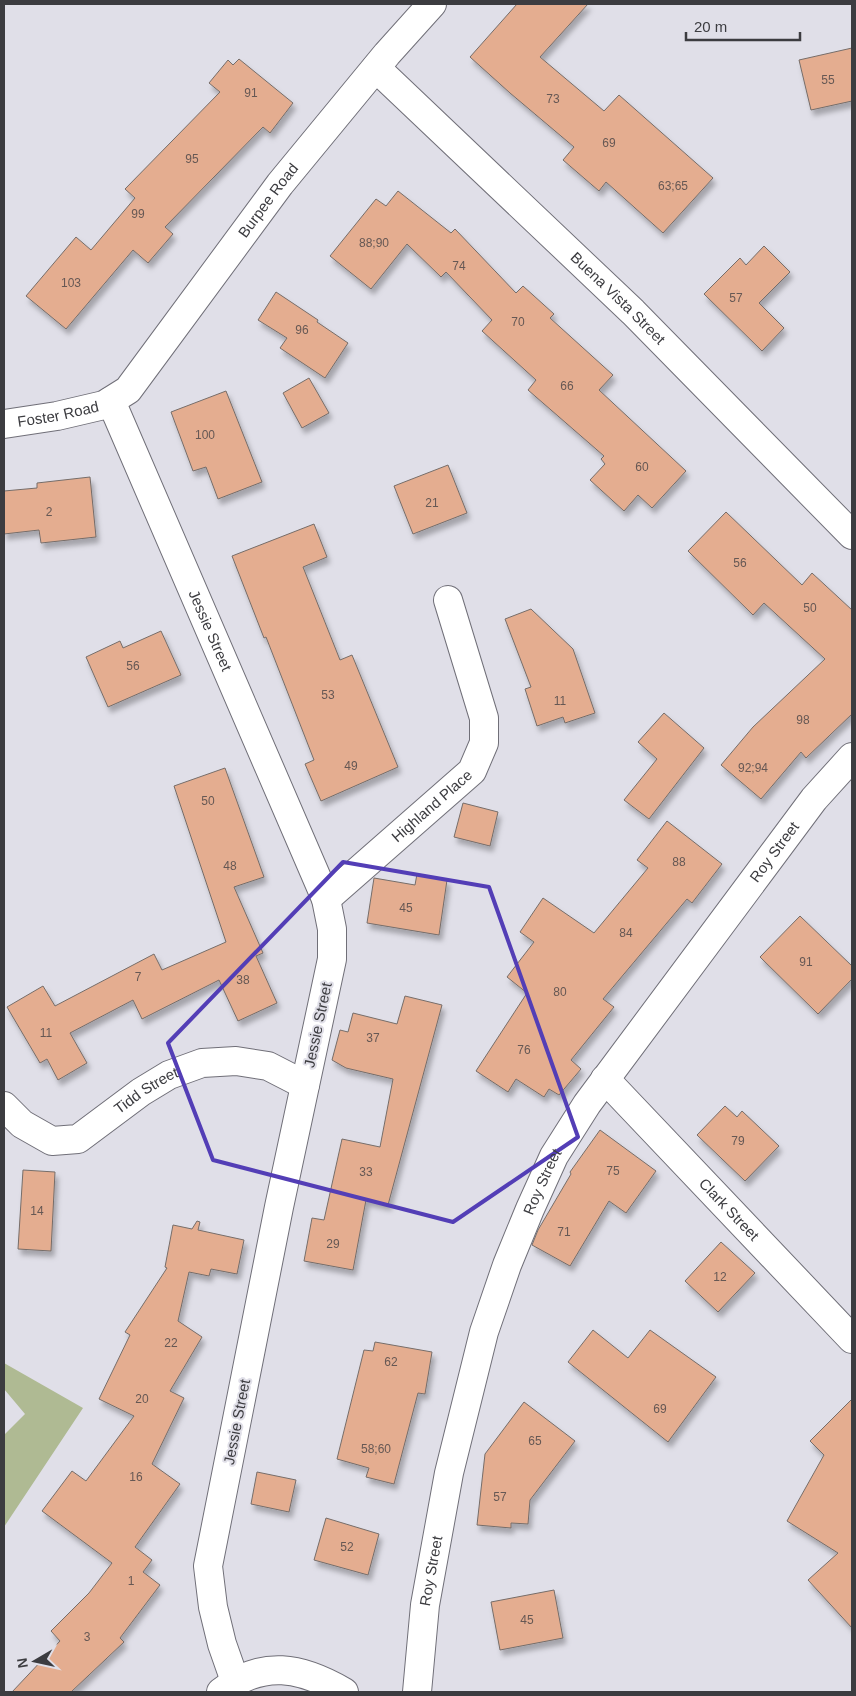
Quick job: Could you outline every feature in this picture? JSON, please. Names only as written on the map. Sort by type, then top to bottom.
[{"type":"street","name":"Burpee Road","points":[[111,401],[128,390],[280,184],[432,4]]},
{"type":"street","name":"Buena Vista Street","points":[[376,68],[633,312],[852,535]]},
{"type":"street","name":"Foster Road","points":[[4,424],[56,416],[104,405],[111,401]]},
{"type":"street","name":"Jessie Street","points":[[111,401],[326,899],[332,929],[332,959],[279,1207],[208,1566],[213,1607],[222,1644],[228,1686]]},
{"type":"street","name":"Highland Place","points":[[326,899],[472,771],[484,743],[484,718],[448,600]]},
{"type":"street","name":"Roy Street","points":[[417,1692],[425,1605],[449,1473],[484,1332],[507,1265],[554,1156],[605,1079],[814,799],[852,757]]},
{"type":"street","name":"Tidd Street","points":[[4,1106],[22,1124],[52,1141],[69,1140],[78,1139],[140,1092],[169,1075],[202,1063],[236,1062],[268,1066],[306,1085]]},
{"type":"street","name":"Clark Street","points":[[605,1079],[852,1339]]},
{"type":"street","points":[[228,1686],[264,1670],[291,1670],[329,1683],[344,1692]]},
{"type":"highlighted area","points":[[343,862],[489,887],[578,1137],[453,1222],[213,1160],[168,1043]]},
{"type":"green space","points":[[4,1363],[83,1408],[4,1527],[4,1435],[25,1414],[4,1389]]},
{"type":"building","points":[[517,4],[588,4],[540,57],[604,111],[619,95],[713,178],[663,233],[606,182],[599,191],[563,160],[574,147],[470,57]]},
{"type":"building","points":[[852,48],[852,101],[811,110],[799,60]]},
{"type":"building","points":[[239,59],[293,103],[270,133],[263,127],[165,227],[173,234],[148,263],[133,250],[66,329],[26,296],[76,237],[91,250],[135,198],[125,189],[220,92],[209,83],[228,60],[233,65]]},
{"type":"building","points":[[398,191],[451,233],[455,229],[516,293],[523,286],[554,314],[550,318],[613,375],[599,390],[686,471],[652,508],[638,495],[624,511],[590,480],[605,464],[601,459],[604,456],[528,390],[536,380],[482,331],[492,320],[446,272],[441,277],[407,244],[371,289],[330,256],[376,199],[386,206]]},
{"type":"building","points":[[764,246],[790,272],[759,303],[784,328],[762,351],[704,294],[740,258],[746,265]]},
{"type":"building","points":[[276,292],[348,343],[325,378],[280,348],[287,338],[258,320]]},
{"type":"building","points":[[309,378],[329,413],[302,428],[283,393]]},
{"type":"building","points":[[226,391],[262,482],[218,499],[206,467],[193,471],[171,412]]},
{"type":"building","points":[[448,465],[467,513],[413,534],[394,486]]},
{"type":"building","points":[[90,477],[96,537],[41,543],[39,530],[4,534],[4,491],[37,488],[37,483]]},
{"type":"building","points":[[726,512],[802,585],[812,573],[852,610],[852,714],[806,758],[801,752],[761,799],[721,765],[753,727],[825,659],[764,603],[753,615],[688,551]]},
{"type":"building","points":[[314,524],[327,557],[303,567],[340,660],[352,655],[398,767],[321,801],[305,764],[314,760],[232,556]]},
{"type":"building","points":[[531,609],[573,649],[595,713],[565,723],[563,717],[537,726],[525,689],[531,687],[505,619]]},
{"type":"building","points":[[161,631],[181,675],[108,707],[86,657],[120,641],[123,648]]},
{"type":"building","points":[[664,713],[704,748],[649,819],[624,800],[657,759],[638,742]]},
{"type":"building","points":[[225,768],[264,877],[234,887],[263,953],[256,956],[277,1003],[238,1021],[219,980],[142,1019],[133,1000],[70,1033],[87,1063],[58,1080],[47,1059],[40,1063],[7,1007],[43,986],[55,1006],[154,954],[162,970],[226,942],[174,786]]},
{"type":"building","points":[[463,803],[498,812],[490,846],[454,837]]},
{"type":"building","points":[[667,821],[722,864],[692,903],[687,899],[603,999],[614,1007],[571,1060],[581,1069],[559,1095],[549,1089],[544,1097],[516,1079],[508,1092],[476,1071],[527,993],[507,977],[534,942],[520,932],[543,898],[594,933],[648,868],[637,860]]},
{"type":"building","points":[[417,874],[447,880],[439,935],[367,923],[374,878],[415,885]]},
{"type":"building","points":[[800,916],[852,966],[852,979],[818,1014],[760,957]]},
{"type":"building","points":[[405,996],[442,1005],[388,1205],[366,1200],[353,1270],[304,1261],[312,1218],[324,1220],[342,1139],[380,1147],[393,1079],[346,1068],[332,1060],[340,1030],[348,1032],[353,1013],[397,1024]]},
{"type":"building","points":[[725,1106],[737,1117],[742,1111],[779,1146],[745,1181],[697,1135]]},
{"type":"building","points":[[600,1130],[656,1171],[626,1213],[609,1201],[570,1266],[532,1245],[538,1230],[571,1174],[570,1172]]},
{"type":"building","points":[[23,1170],[55,1172],[51,1251],[18,1249]]},
{"type":"building","points":[[197,1221],[200,1222],[198,1230],[244,1240],[237,1274],[211,1269],[209,1276],[189,1272],[178,1321],[202,1337],[170,1391],[184,1398],[152,1464],[180,1484],[135,1547],[152,1560],[143,1572],[160,1585],[120,1638],[124,1642],[71,1692],[12,1692],[60,1641],[51,1631],[89,1593],[112,1563],[42,1511],[72,1471],[86,1481],[134,1416],[99,1399],[130,1335],[125,1332],[167,1268],[165,1267],[173,1225],[192,1229]]},
{"type":"building","points":[[721,1242],[755,1273],[718,1312],[685,1281]]},
{"type":"building","points":[[593,1330],[628,1358],[650,1330],[716,1377],[668,1442],[568,1362]]},
{"type":"building","points":[[375,1342],[432,1352],[425,1394],[418,1393],[394,1484],[366,1477],[369,1468],[337,1459],[364,1350],[373,1351]]},
{"type":"building","points":[[852,1399],[852,1628],[808,1580],[838,1553],[787,1521],[824,1455],[810,1441]]},
{"type":"building","points":[[524,1402],[575,1441],[530,1500],[528,1524],[511,1523],[511,1528],[477,1525],[485,1454]]},
{"type":"building","points":[[257,1472],[296,1480],[289,1512],[251,1504]]},
{"type":"building","points":[[326,1518],[379,1534],[368,1575],[314,1560]]},
{"type":"building","points":[[554,1590],[563,1638],[500,1650],[491,1602]]}]
